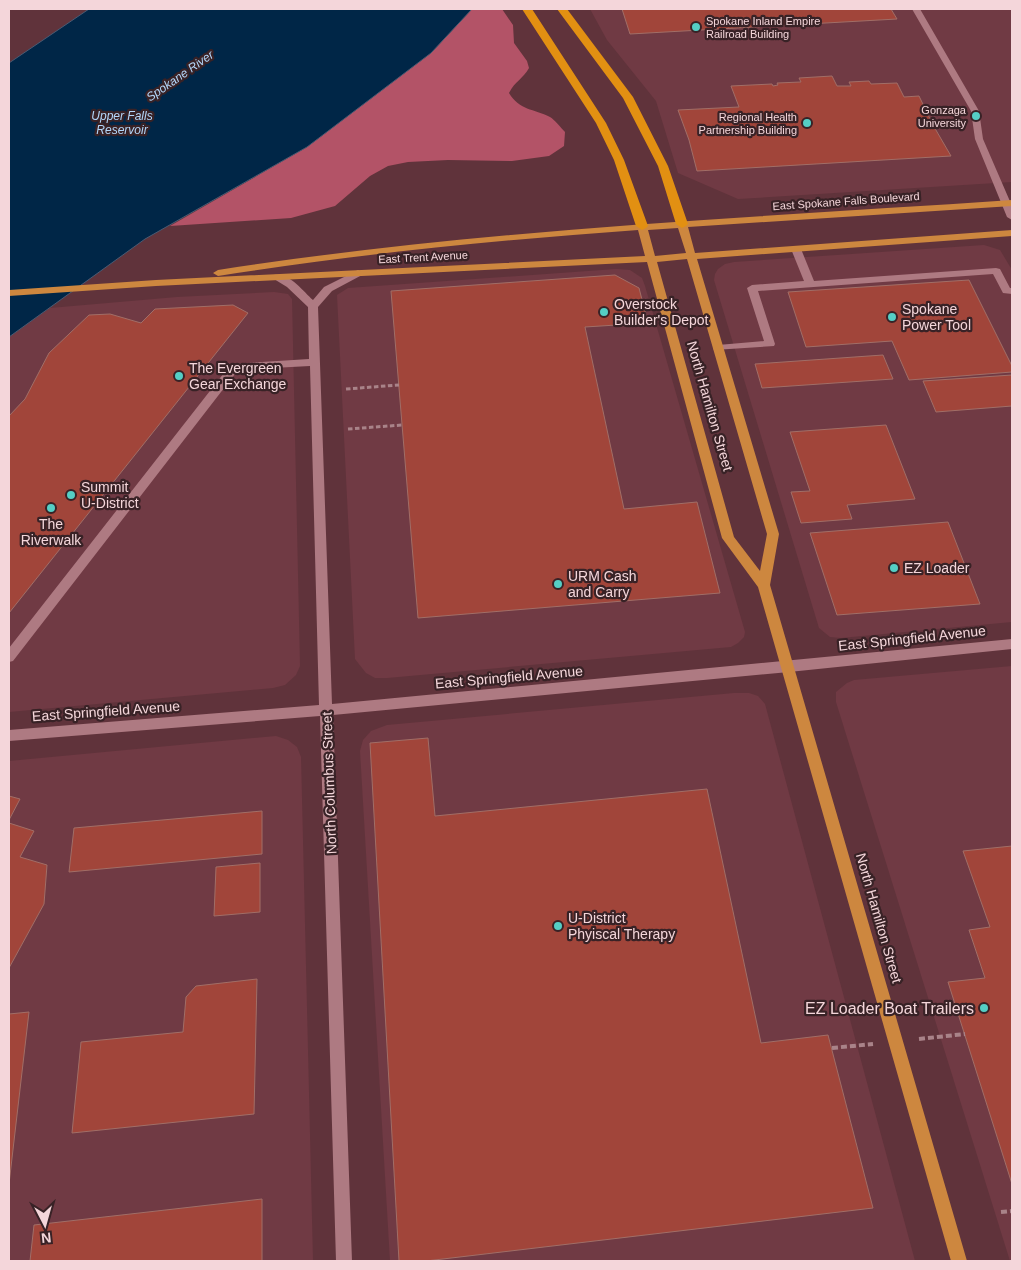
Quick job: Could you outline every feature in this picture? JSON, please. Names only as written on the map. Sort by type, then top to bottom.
[{"type":"highway","points":[[527,9],[601,123],[622,166],[642,226]]},
{"type":"highway","points":[[565,12],[628,98],[663,166],[682,224]]},
{"type":"main road","name":"East Spokane Falls Boulevard","points":[[682,224],[1009,203]]},
{"type":"main road","name":"East Trent Avenue","points":[[156,283],[315,258],[524,236],[682,224]]},
{"type":"main road","name":"North Hamilton Street","points":[[682,224],[772,534],[764,585]]},
{"type":"main road","name":"North Hamilton Street","points":[[642,226],[728,538],[764,585],[959,1261]]},
{"type":"main road","points":[[692,257],[1012,233]]},
{"type":"main road","name":"East Trent Avenue","points":[[9,293],[137,284],[692,257]]},
{"type":"street","points":[[916,9],[974,111],[979,139],[1009,203],[1012,218]]},
{"type":"street","points":[[796,249],[810,284]]},
{"type":"street","points":[[718,348],[770,344],[752,288],[996,271],[1007,291],[1012,291]]},
{"type":"street","points":[[278,277],[291,285],[313,306],[328,289],[358,273]]},
{"type":"street","name":"North Columbus Street","points":[[313,306],[344,1261]]},
{"type":"street","points":[[9,657],[235,367],[314,362]]},
{"type":"street","name":"East Springfield Avenue","points":[[9,736],[327,710],[789,667],[1012,644]]},
{"type":"path","points":[[346,389],[399,386]]},
{"type":"path","points":[[348,429],[402,425]]},
{"type":"path","points":[[1001,1212],[1012,1211]]},
{"type":"shaded area","points":[[472,9],[502,9],[513,25],[514,43],[527,61],[529,68],[509,93],[522,106],[554,120],[565,132],[564,146],[549,156],[512,161],[448,160],[408,162],[388,166],[370,176],[335,206],[291,218],[170,226],[307,147],[431,53]]},
{"type":"shaded area","points":[[590,9],[1012,9],[1012,182],[738,199],[678,173],[656,101],[607,40]]},
{"type":"shaded area","points":[[984,245],[1000,250],[1012,270],[1012,622],[841,638],[830,637],[819,628],[714,280],[715,274],[725,264],[734,262]]},
{"type":"shaded area","points":[[616,269],[630,270],[642,278],[645,286],[745,632],[744,637],[731,647],[387,678],[375,678],[366,673],[355,659],[337,295],[348,288]]},
{"type":"shaded area","points":[[274,292],[288,294],[292,299],[300,666],[296,675],[285,685],[273,688],[9,712],[9,337],[50,308],[177,297]]},
{"type":"shaded area","points":[[1012,666],[1012,1261],[1010,1261],[836,702],[836,692],[854,680]]},
{"type":"shaded area","name":"U-District Phyiscal Therapy","points":[[749,693],[758,696],[765,704],[915,1261],[390,1261],[360,751],[363,740],[371,731],[387,725]]},
{"type":"shaded area","points":[[276,736],[288,740],[297,747],[301,757],[313,1261],[9,1261],[9,761]]},
{"type":"water","name":"Upper Falls Reservoir","points":[[89,9],[472,9],[431,53],[307,147],[145,239],[9,337],[9,63]]},
{"type":"building","name":"Spokane Inland Empire Railroad Building","points":[[622,9],[891,9],[897,19],[630,34]]},
{"type":"building","name":"Regional Health Partnership Building","points":[[832,76],[837,86],[851,86],[849,82],[869,81],[871,84],[897,83],[904,97],[919,96],[951,156],[697,171],[689,140],[678,110],[739,107],[731,86],[772,84],[773,86],[778,85],[777,83],[801,82],[799,78]]},
{"type":"building","points":[[615,275],[639,288],[648,323],[585,327],[624,509],[697,502],[720,593],[418,618],[391,291]]},
{"type":"building","name":"Spokane Power Tool","points":[[969,280],[1012,366],[1012,372],[909,380],[892,341],[806,347],[788,292]]},
{"type":"building","name":"The Riverwalk","points":[[233,305],[248,313],[9,613],[9,416],[25,399],[49,353],[89,315],[110,314],[141,323],[155,309]]},
{"type":"building","points":[[883,355],[893,379],[762,388],[755,364]]},
{"type":"building","points":[[1012,375],[1012,406],[936,412],[923,381]]},
{"type":"building","points":[[886,425],[915,499],[847,505],[852,519],[801,523],[791,492],[810,491],[790,432]]},
{"type":"building","name":"EZ Loader","points":[[948,522],[980,604],[837,615],[810,533]]},
{"type":"building","name":"U-District Phyiscal Therapy","points":[[428,738],[435,816],[707,789],[761,1043],[828,1035],[873,1208],[426,1261],[399,1261],[370,743]]},
{"type":"building","points":[[9,796],[20,799],[9,820]]},
{"type":"building","points":[[262,811],[262,854],[69,872],[74,828]]},
{"type":"building","points":[[9,823],[34,831],[20,857],[47,865],[44,904],[9,968]]},
{"type":"building","name":"EZ Loader Boat Trailers","points":[[1012,846],[1012,1184],[948,982],[985,978],[969,930],[990,927],[963,851]]},
{"type":"building","points":[[260,863],[260,912],[214,916],[216,867]]},
{"type":"building","points":[[257,979],[254,1114],[72,1133],[81,1042],[183,1032],[186,997],[196,986]]},
{"type":"building","points":[[29,1012],[9,1184],[9,1014]]},
{"type":"building","points":[[262,1199],[262,1261],[30,1261],[34,1225]]},
{"type":"place","name":"Spokane Inland Empire Railroad Building","points":[[696,27]]},
{"type":"place","name":"Gonzaga University","points":[[976,116]]},
{"type":"place","name":"Regional Health Partnership Building","points":[[807,123]]},
{"type":"place","name":"Overstock Builder's Depot","points":[[604,312]]},
{"type":"place","name":"Spokane Power Tool","points":[[892,317]]},
{"type":"place","name":"The Evergreen Gear Exchange","points":[[179,376]]},
{"type":"place","name":"Summit U-District","points":[[71,495]]},
{"type":"place","name":"The Riverwalk","points":[[51,508]]},
{"type":"place","name":"EZ Loader","points":[[894,568]]},
{"type":"place","name":"URM Cash and Carry","points":[[558,584]]},
{"type":"place","name":"U-District Phyiscal Therapy","points":[[558,926]]},
{"type":"place","name":"EZ Loader Boat Trailers","points":[[984,1008]]},
{"type":"water label","name":"Spokane River","points":[[180,76]]}]
